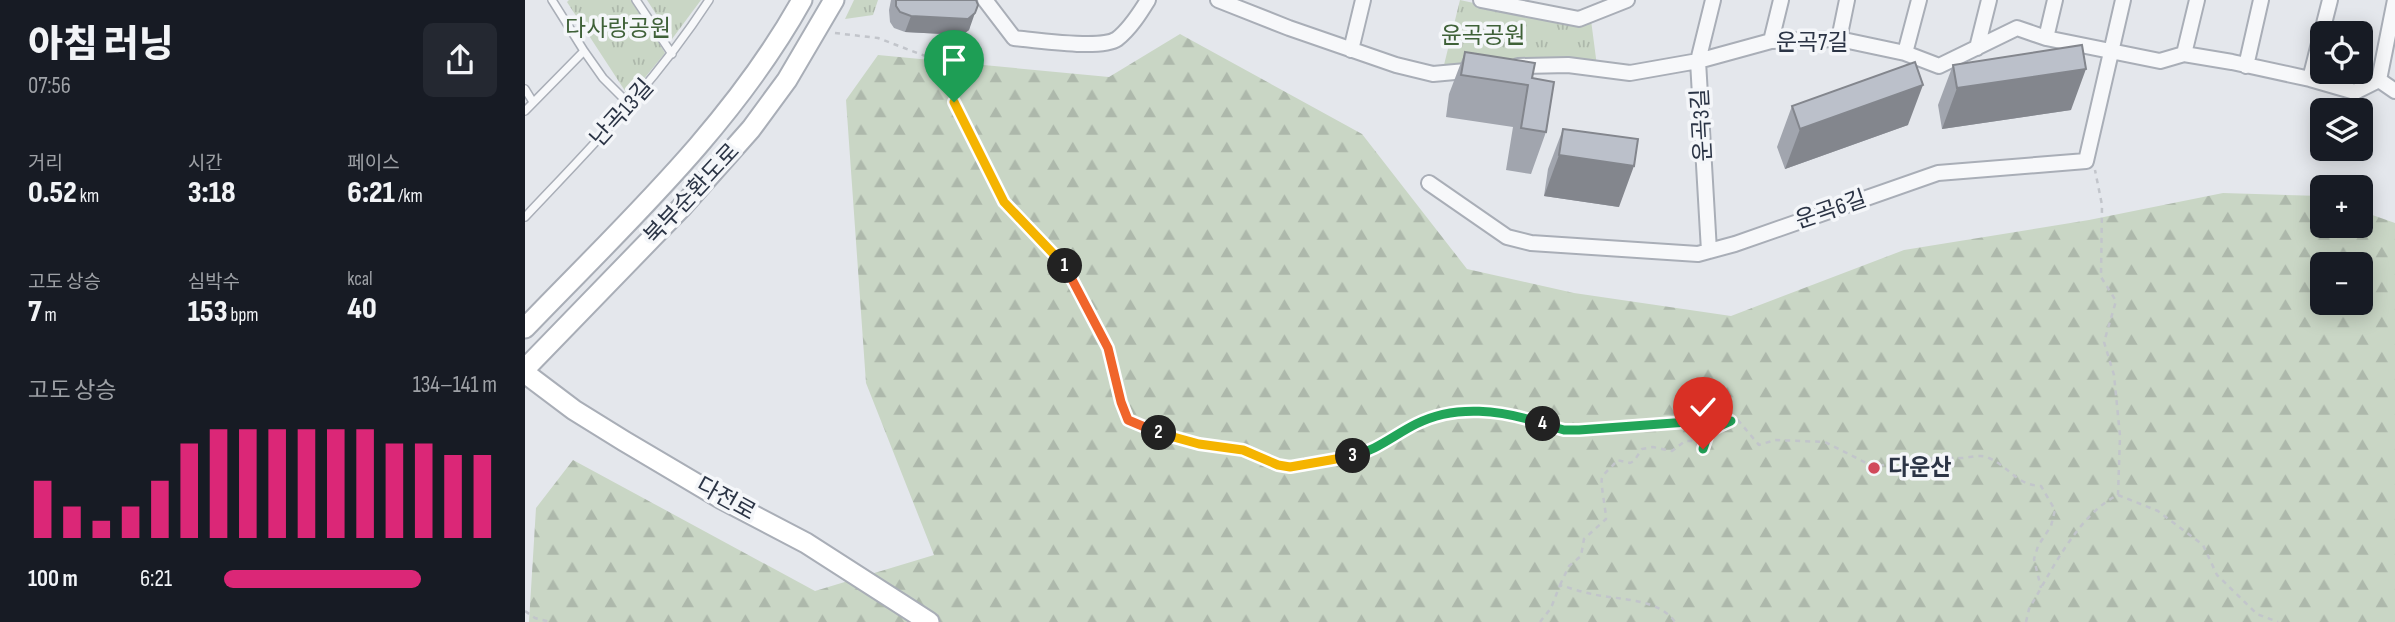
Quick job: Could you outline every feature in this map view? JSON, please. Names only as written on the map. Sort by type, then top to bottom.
[{"type":"main road","name":"북부순환도로","points":[[525,328],[699,147],[763,62],[802,0]]},
{"type":"main road","name":"북부순환도로","points":[[525,371],[720,166],[751,129],[787,80],[834,0]]},
{"type":"main road","name":"다전로","points":[[525,371],[574,410],[722,499],[806,543],[929,622]]},
{"type":"street","points":[[985,0],[1014,38],[1083,45],[1116,40],[1138,17],[1148,0]]},
{"type":"street","name":"운곡7길","points":[[1218,0],[1351,50],[1433,74],[1568,65],[1630,73],[1698,61],[1771,41],[1839,39],[1905,53],[1939,66],[2017,28],[2046,37],[2160,61],[2184,54],[2246,65],[2355,92],[2379,80]]},
{"type":"street","points":[[1351,50],[1363,0]]},
{"type":"street","points":[[1481,0],[1579,19],[1627,0]]},
{"type":"street","name":"운곡3길","points":[[1709,251],[1698,61],[1713,0]]},
{"type":"street","points":[[1771,41],[1781,0]]},
{"type":"street","points":[[1839,39],[1847,0]]},
{"type":"street","points":[[1905,53],[1919,0]]},
{"type":"street","points":[[1977,48],[1989,0]]},
{"type":"street","points":[[2046,37],[2055,0]]},
{"type":"street","points":[[2088,153],[2123,0]]},
{"type":"street","points":[[2184,54],[2197,0]]},
{"type":"street","points":[[2246,65],[2261,0]]},
{"type":"street","points":[[2309,79],[2330,0]]},
{"type":"street","points":[[2395,0],[2379,80],[2395,91]]},
{"type":"street","name":"운곡6길","points":[[1429,183],[1507,237],[1531,243],[1698,254],[1938,173],[2086,161],[2088,153]]},
{"type":"lane","points":[[552,0],[603,78],[631,106]]},
{"type":"lane","points":[[636,0],[672,54]]},
{"type":"lane","name":"난곡13길","points":[[525,218],[631,106],[672,54],[709,0]]},
{"type":"lane","points":[[525,111],[583,51]]},
{"type":"lane","points":[[525,89],[533,102]]},
{"type":"path","points":[[818,31],[878,38],[933,60],[1004,202],[1061,260],[1074,280],[1108,348],[1124,413],[1134,425],[1199,444],[1243,450],[1278,465],[1290,467],[1368,452],[1420,422],[1465,411],[1520,417],[1564,430],[1731,421]]},
{"type":"path","points":[[2088,153],[2098,178],[2102,205],[2101,277],[2116,301],[2104,342],[2114,374],[2120,436],[2118,495]]},
{"type":"path","points":[[1540,622],[1551,608],[1569,566],[1581,556],[1584,538],[1607,519],[1605,497],[1600,487],[1602,478],[1617,460],[1630,463],[1643,449],[1653,447],[1672,451],[1685,441],[1692,441],[1703,449],[1709,431],[1737,419],[1759,445],[1775,440],[1825,442],[1874,467],[1907,460],[1986,456],[2008,469],[2020,481],[2028,485],[2042,486],[2055,510],[2051,526],[2038,546],[2034,559],[2041,588]]},
{"type":"path","points":[[2026,622],[2028,609],[2073,535],[2109,499],[2118,495],[2158,511],[2203,545],[2217,575],[2257,614],[2278,622]]},
{"type":"path","points":[[1560,585],[1595,595],[1651,605],[1675,622]]},
{"type":"path","points":[[525,611],[535,618],[549,622]]},
{"type":"green space","name":"다사랑공원","points":[[634,0],[665,53],[629,97],[567,2]]},
{"type":"green space","points":[[647,0],[701,0],[672,39]]},
{"type":"green space","points":[[854,0],[878,0],[873,15],[845,19]]},
{"type":"green space","name":"윤곡공원","points":[[1460,0],[1570,24],[1591,20],[1597,66],[1443,69]]},
{"type":"green space","points":[[1180,34],[1362,134],[1467,269],[1574,293],[1731,316],[1904,250],[2089,220],[2223,193],[2310,196],[2310,238],[2373,238],[2373,215],[2395,223],[2395,622],[529,622],[536,508],[573,460],[815,591],[934,555],[866,383],[846,100],[878,55],[1109,77]]},
{"type":"building","points":[[896,0],[976,0],[978,5],[975,13],[968,19],[911,16],[900,12]]},
{"type":"building","points":[[2082,45],[2086,69],[1957,88],[1953,65]]},
{"type":"building","points":[[1465,52],[1535,63],[1532,78],[1554,82],[1546,132],[1521,128],[1528,85],[1461,75]]},
{"type":"building","points":[[1915,62],[1923,85],[1800,129],[1792,106]]},
{"type":"building","points":[[1563,129],[1638,139],[1634,166],[1559,155]]},
{"type":"place","name":"다운산","points":[[1874,468]]},
{"type":"route","points":[[954,102],[1004,202],[1061,260],[1074,280],[1108,348],[1124,413],[1134,425],[1199,444],[1243,450],[1278,465],[1290,467],[1368,452],[1420,422],[1465,411],[1520,417],[1564,430],[1731,421],[1709,431],[1703,449]]}]
